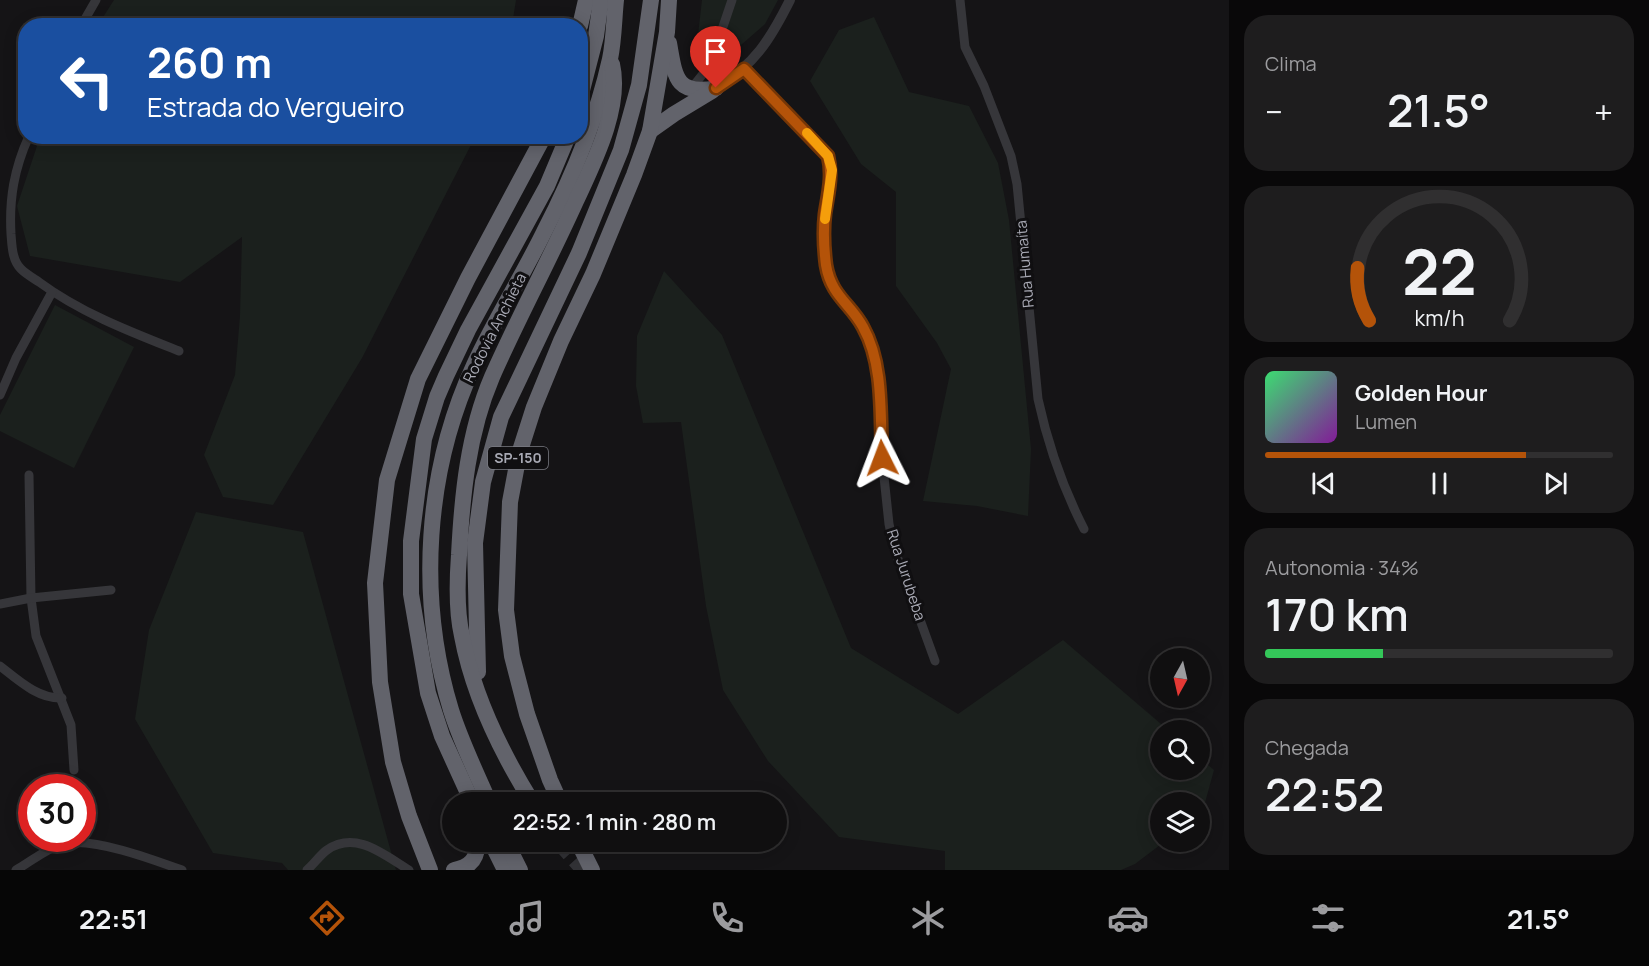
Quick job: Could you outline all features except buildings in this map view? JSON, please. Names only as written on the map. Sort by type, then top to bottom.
[{"type":"highway","points":[[582,18],[586,0]]},
{"type":"highway","points":[[588,67],[596,36],[601,0]]},
{"type":"highway","name":"Rodovia Anchieta","points":[[588,131],[610,57],[616,0]]},
{"type":"highway","points":[[476,688],[478,655],[474,584],[475,543],[483,482],[501,417],[579,253],[621,150],[639,86],[651,0]]},
{"type":"highway","name":"SP-150","points":[[555,792],[527,714],[512,656],[506,610],[510,502],[519,454],[534,407],[561,341],[607,241],[650,131],[667,32],[669,0]]},
{"type":"highway","points":[[667,32],[675,75],[684,86],[691,90],[701,91],[716,88]]},
{"type":"highway","points":[[526,792],[503,751],[476,688],[462,636],[458,606],[460,520],[467,468],[477,423],[491,379],[571,212],[607,125],[615,89],[610,57]]},
{"type":"highway","points":[[650,131],[716,88]]},
{"type":"highway","points":[[429,867],[409,816],[393,762],[380,682],[375,583],[387,480],[418,379],[468,278],[540,144]]},
{"type":"highway","name":"Rodovia Anchieta","points":[[467,792],[442,736],[428,693],[411,594],[411,541],[424,439],[436,397],[446,376],[468,330],[547,186],[565,144]]},
{"type":"highway","name":"Rodovia Anchieta","points":[[485,792],[451,711],[441,668],[432,611],[431,558],[434,496],[446,443],[470,374],[485,341],[545,231],[583,144]]},
{"type":"highway","points":[[454,870],[464,868],[474,860],[477,852]]},
{"type":"highway","points":[[496,852],[505,870]]},
{"type":"highway","points":[[511,852],[520,870]]},
{"type":"highway","points":[[583,852],[592,870]]},
{"type":"street","points":[[86,18],[96,0]]},
{"type":"street","points":[[691,90],[710,65],[732,0]]},
{"type":"street","points":[[716,88],[744,69],[771,37],[790,0]]},
{"type":"street","name":"Rua Humaíta","points":[[960,0],[965,47],[984,86],[1011,156],[1017,184],[1038,399],[1045,432],[1056,469],[1084,529]]},
{"type":"street","name":"Rua Jurubeba","points":[[744,69],[828,156],[832,170],[825,217],[826,266],[833,286],[843,303],[863,326],[875,356],[889,524],[894,548],[935,661]]},
{"type":"street","points":[[26,144],[18,163],[10,213],[12,252],[20,269],[52,292],[114,324],[179,351]]},
{"type":"street","points":[[0,395],[16,358],[52,292]]},
{"type":"street","points":[[29,475],[31,598],[39,646],[62,698],[72,731],[74,770]]},
{"type":"street","points":[[0,604],[31,598],[111,590]]},
{"type":"street","points":[[0,666],[20,682],[47,697],[62,698]]},
{"type":"street","points":[[307,870],[327,850],[340,844],[353,842],[369,846],[409,870]]},
{"type":"street","points":[[16,870],[57,846],[85,843],[116,849],[182,870]]},
{"type":"shaded area","points":[[114,0],[516,0],[513,18],[102,18]]},
{"type":"shaded area","points":[[702,0],[778,0],[765,24],[741,45],[697,44]]},
{"type":"shaded area","points":[[874,17],[909,92],[969,106],[998,163],[1009,220],[1031,449],[1028,516],[977,506],[923,501],[951,369],[937,343],[896,286],[896,192],[861,164],[810,81],[839,30]]},
{"type":"shaded area","points":[[38,144],[471,144],[362,358],[273,505],[223,497],[204,455],[235,375],[240,316],[242,237],[180,282],[30,256],[17,206]]},
{"type":"shaded area","points":[[664,271],[722,335],[851,648],[958,714],[1063,640],[1156,720],[1150,720],[1150,780],[1210,780],[1210,767],[1214,770],[1208,792],[1150,792],[1151,852],[1135,864],[1121,870],[945,870],[945,851],[839,837],[768,761],[723,690],[706,606],[681,422],[643,423],[636,386],[637,336]]},
{"type":"shaded area","points":[[55,305],[134,347],[74,468],[0,431],[0,415]]},
{"type":"shaded area","points":[[196,512],[303,532],[396,870],[288,870],[282,863],[213,853],[135,719],[149,630]]},
{"type":"tunnel","points":[[568,852],[584,870]]},
{"type":"slow traffic","points":[[807,133],[828,156],[832,170],[825,219]]},
{"type":"route","points":[[716,88],[744,69],[828,156],[832,170],[825,217],[826,266],[833,286],[843,303],[863,326],[875,356],[882,458]]}]
